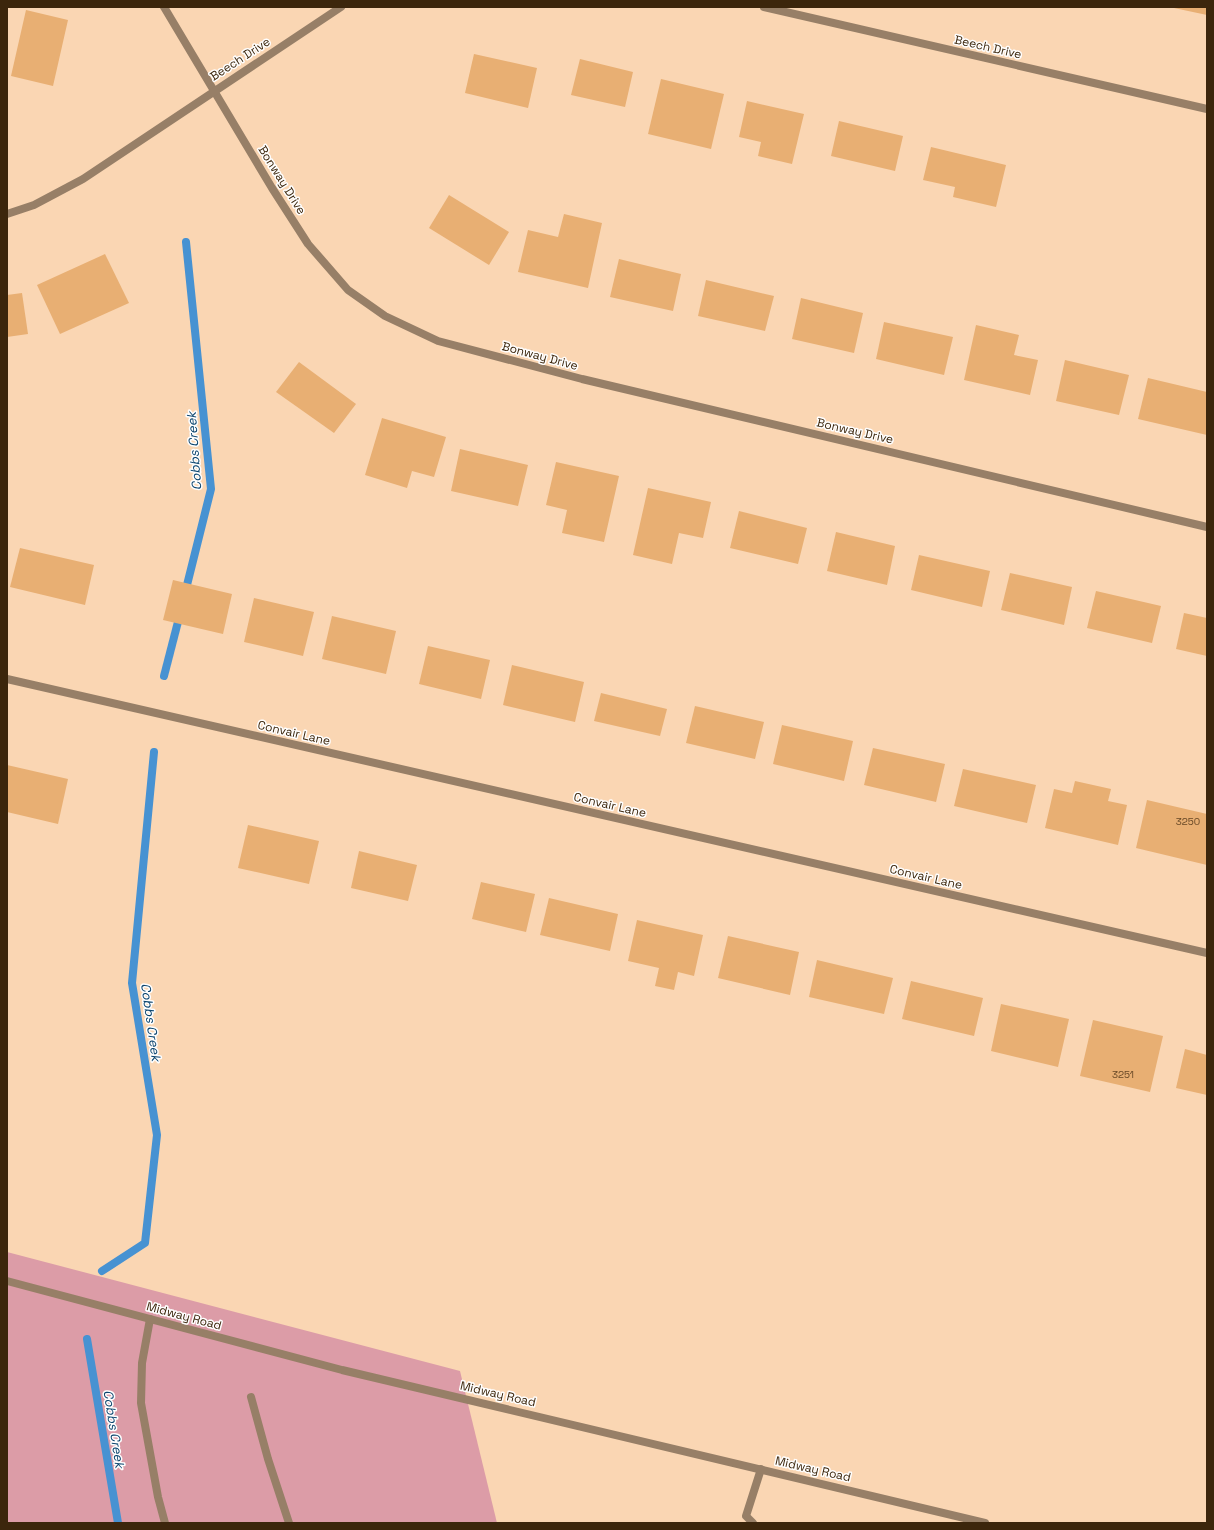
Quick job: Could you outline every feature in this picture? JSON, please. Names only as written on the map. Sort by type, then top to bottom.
[{"type":"street","name":"Beech Drive","points":[[164,7],[214,91],[341,7]]},
{"type":"street","name":"Beech Drive","points":[[764,7],[1207,109]]},
{"type":"street","points":[[7,214],[34,205],[83,178],[214,91]]},
{"type":"street","name":"Bonway Drive","points":[[214,91],[272,188],[308,244],[348,290],[385,316],[438,341],[582,379],[1207,527]]},
{"type":"street","name":"Convair Lane","points":[[7,680],[1207,953]]},
{"type":"street","name":"Midway Road","points":[[7,1281],[342,1370],[985,1523]]},
{"type":"street","points":[[150,1320],[142,1363],[141,1404],[158,1497],[165,1523]]},
{"type":"street","points":[[251,1397],[268,1459],[289,1523]]},
{"type":"street","points":[[753,1523],[746,1516],[761,1469]]},
{"type":"shaded area","points":[[7,1252],[460,1371],[497,1523],[7,1523]]},
{"type":"building","points":[[1207,7],[1207,15],[1174,8]]},
{"type":"building","points":[[26,10],[68,20],[53,86],[11,76]]},
{"type":"building","points":[[474,54],[537,68],[528,108],[465,93]]},
{"type":"building","points":[[580,59],[633,72],[625,107],[571,95]]},
{"type":"building","points":[[661,79],[724,94],[711,149],[648,134]]},
{"type":"building","points":[[747,101],[804,114],[792,164],[758,156],[761,142],[739,137]]},
{"type":"building","points":[[839,121],[903,136],[895,171],[831,156]]},
{"type":"building","points":[[931,147],[1006,165],[996,207],[953,197],[955,187],[923,180]]},
{"type":"building","points":[[449,195],[509,232],[489,265],[429,228]]},
{"type":"building","points":[[564,214],[602,223],[588,288],[518,272],[528,230],[558,237]]},
{"type":"building","points":[[105,254],[129,303],[60,334],[37,285]]},
{"type":"building","points":[[619,259],[681,274],[673,311],[610,297]]},
{"type":"building","points":[[706,280],[774,296],[765,331],[698,316]]},
{"type":"building","points":[[22,293],[28,334],[7,337],[7,295]]},
{"type":"building","points":[[801,298],[863,313],[854,353],[792,339]]},
{"type":"building","points":[[884,322],[953,337],[944,375],[876,359]]},
{"type":"building","points":[[976,325],[1019,335],[1014,355],[1038,360],[1030,395],[964,380]]},
{"type":"building","points":[[1065,360],[1129,375],[1119,415],[1056,401]]},
{"type":"building","points":[[299,362],[356,404],[334,433],[276,392]]},
{"type":"building","points":[[1148,378],[1207,392],[1207,435],[1138,419]]},
{"type":"building","points":[[382,418],[446,437],[434,477],[412,471],[407,488],[365,475]]},
{"type":"building","points":[[460,449],[528,465],[518,506],[451,491]]},
{"type":"building","points":[[556,462],[619,476],[604,542],[562,533],[567,510],[546,505]]},
{"type":"building","points":[[648,488],[711,502],[703,538],[679,533],[672,564],[633,555]]},
{"type":"building","points":[[739,511],[807,528],[798,564],[730,548]]},
{"type":"building","points":[[836,532],[895,546],[887,585],[827,571]]},
{"type":"building","points":[[20,548],[94,565],[85,605],[10,587]]},
{"type":"building","points":[[919,555],[990,571],[982,607],[911,590]]},
{"type":"building","points":[[1010,573],[1072,587],[1064,625],[1001,610]]},
{"type":"building","points":[[173,580],[232,594],[223,634],[163,620]]},
{"type":"building","points":[[1096,591],[1161,606],[1152,643],[1087,628]]},
{"type":"building","points":[[254,598],[314,612],[303,656],[244,642]]},
{"type":"building","points":[[1184,613],[1207,618],[1207,656],[1176,649]]},
{"type":"building","points":[[332,616],[396,631],[386,674],[322,659]]},
{"type":"building","points":[[428,646],[490,660],[481,699],[419,684]]},
{"type":"building","points":[[512,665],[584,682],[575,722],[503,705]]},
{"type":"building","points":[[601,693],[667,709],[660,736],[594,721]]},
{"type":"building","points":[[695,706],[764,722],[755,759],[686,743]]},
{"type":"building","points":[[782,725],[853,741],[844,781],[773,764]]},
{"type":"building","points":[[873,748],[945,764],[936,802],[864,785]]},
{"type":"building","points":[[7,765],[68,779],[58,824],[7,812]]},
{"type":"building","points":[[963,769],[1036,785],[1027,823],[954,806]]},
{"type":"building","points":[[1075,781],[1111,789],[1108,801],[1127,805],[1118,845],[1045,828],[1054,789],[1072,793]]},
{"type":"building","points":[[1147,800],[1207,814],[1207,865],[1136,848]]},
{"type":"building","points":[[248,825],[319,841],[309,884],[238,868]]},
{"type":"building","points":[[359,851],[417,865],[408,901],[351,888]]},
{"type":"building","points":[[481,882],[535,894],[526,932],[472,919]]},
{"type":"building","points":[[549,898],[618,914],[610,951],[540,935]]},
{"type":"building","points":[[637,920],[703,935],[694,976],[678,972],[674,990],[655,986],[659,968],[628,961]]},
{"type":"building","points":[[728,936],[799,952],[790,995],[718,978]]},
{"type":"building","points":[[817,960],[893,978],[884,1014],[809,997]]},
{"type":"building","points":[[911,981],[983,998],[974,1036],[902,1019]]},
{"type":"building","points":[[1001,1004],[1069,1019],[1058,1067],[991,1051]]},
{"type":"building","points":[[1093,1020],[1163,1036],[1150,1092],[1080,1076]]},
{"type":"building","points":[[1185,1049],[1207,1055],[1207,1095],[1176,1088]]},
{"type":"waterway","name":"Cobbs Creek","points":[[185,593],[211,489],[186,242]]},
{"type":"waterway","name":"Cobbs Creek","points":[[164,676],[180,614]]},
{"type":"waterway","name":"Cobbs Creek","points":[[102,1271],[145,1243],[157,1135],[132,983],[154,752]]},
{"type":"waterway","name":"Cobbs Creek","points":[[87,1339],[118,1523]]}]
